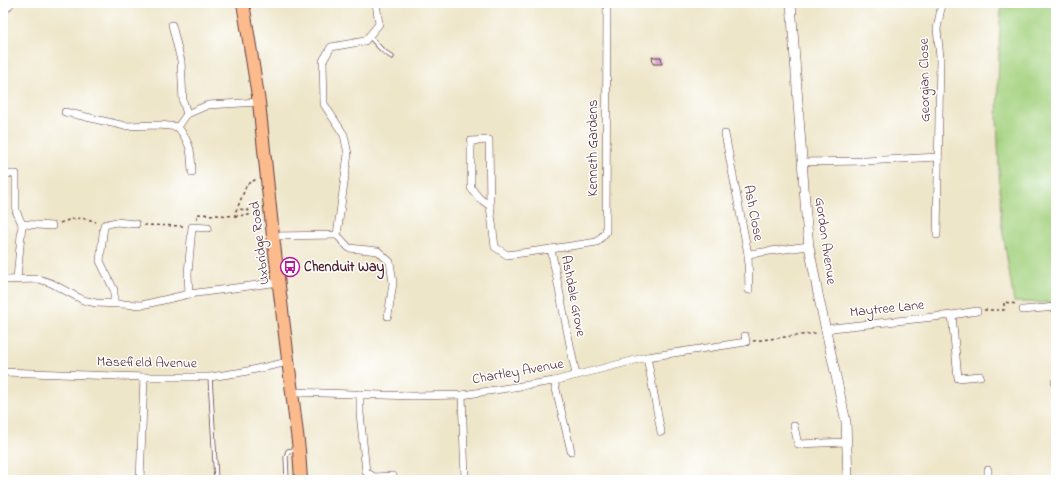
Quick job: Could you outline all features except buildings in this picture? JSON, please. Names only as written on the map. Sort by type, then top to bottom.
[{"type":"main road","name":"Uxbridge Road","points":[[242,3],[259,102],[273,236],[300,450],[302,480]]},
{"type":"street","points":[[3,13],[11,3]]},
{"type":"street","points":[[337,235],[348,154],[344,135],[324,104],[323,61],[331,47],[365,41],[379,24],[376,3]]},
{"type":"street","name":"Kenneth Gardens","points":[[551,249],[597,242],[606,232],[607,3]]},
{"type":"street","name":"Gordon Avenue","points":[[791,3],[802,162],[810,246],[826,332],[846,422],[848,480]]},
{"type":"street","name":"Georgian Close","points":[[937,235],[940,57],[937,29],[942,3]]},
{"type":"street","points":[[172,24],[181,61],[183,101],[187,114]]},
{"type":"street","points":[[178,127],[187,114],[208,105],[259,102]]},
{"type":"street","points":[[65,112],[125,126],[160,125],[178,127],[187,140],[192,152],[192,172]]},
{"type":"street","name":"Ash Close","points":[[725,134],[732,177],[748,254],[749,290]]},
{"type":"street","name":"Ashdale Grove","points":[[490,206],[471,188],[471,141],[490,140],[490,206],[495,247],[507,255],[551,249],[576,375]]},
{"type":"street","points":[[802,162],[865,162],[938,157]]},
{"type":"street","points":[[3,174],[16,174],[16,211],[22,224],[17,279]]},
{"type":"street","points":[[114,303],[114,290],[100,261],[104,225],[116,222],[136,224]]},
{"type":"street","points":[[22,224],[52,226]]},
{"type":"street","points":[[189,294],[188,274],[194,227],[208,228]]},
{"type":"street","points":[[273,236],[337,235],[349,248],[378,251],[390,262],[393,283],[388,316]]},
{"type":"street","name":"Ash Close","points":[[748,254],[810,246]]},
{"type":"street","points":[[3,280],[39,279],[51,282],[82,300],[96,303],[142,305],[189,294],[280,282]]},
{"type":"street","points":[[1023,310],[1056,307]]},
{"type":"street","name":"Maytree Lane","points":[[826,332],[832,328],[977,311]]},
{"type":"street","points":[[952,315],[958,378],[980,376]]},
{"type":"street","name":"Chartley Avenue","points":[[292,392],[413,396],[462,395],[554,381],[647,357],[745,339]]},
{"type":"street","points":[[647,357],[661,432]]},
{"type":"street","name":"Masefield Avenue","points":[[3,372],[144,377],[210,377],[243,372],[288,362]]},
{"type":"street","points":[[140,480],[144,377]]},
{"type":"street","points":[[554,381],[571,451]]},
{"type":"street","points":[[360,394],[360,413],[366,472],[374,477],[393,476]]},
{"type":"street","points":[[462,395],[465,478]]},
{"type":"street","points":[[794,426],[798,444],[847,442]]},
{"type":"street","points":[[988,470],[988,480]]},
{"type":"lane","points":[[369,36],[382,50],[392,57]]},
{"type":"lane","points":[[210,377],[216,480]]},
{"type":"lane","points":[[287,480],[286,457],[288,451],[300,450]]},
{"type":"path","points":[[235,216],[235,212],[247,184],[256,179],[267,178]]},
{"type":"path","points":[[136,224],[194,227],[197,214],[249,216],[249,211],[237,209]]},
{"type":"path","points":[[52,226],[74,218],[91,220],[104,225]]},
{"type":"path","points":[[977,311],[1004,310],[1004,302],[1016,304],[1016,310],[1023,310]]},
{"type":"path","points":[[745,339],[826,332]]},
{"type":"green space","points":[[1002,3],[1056,3],[1056,303],[1014,302],[1001,221],[997,117],[1000,21]]},
{"type":"place","name":"Chenduit Way","points":[[290,267]]}]
